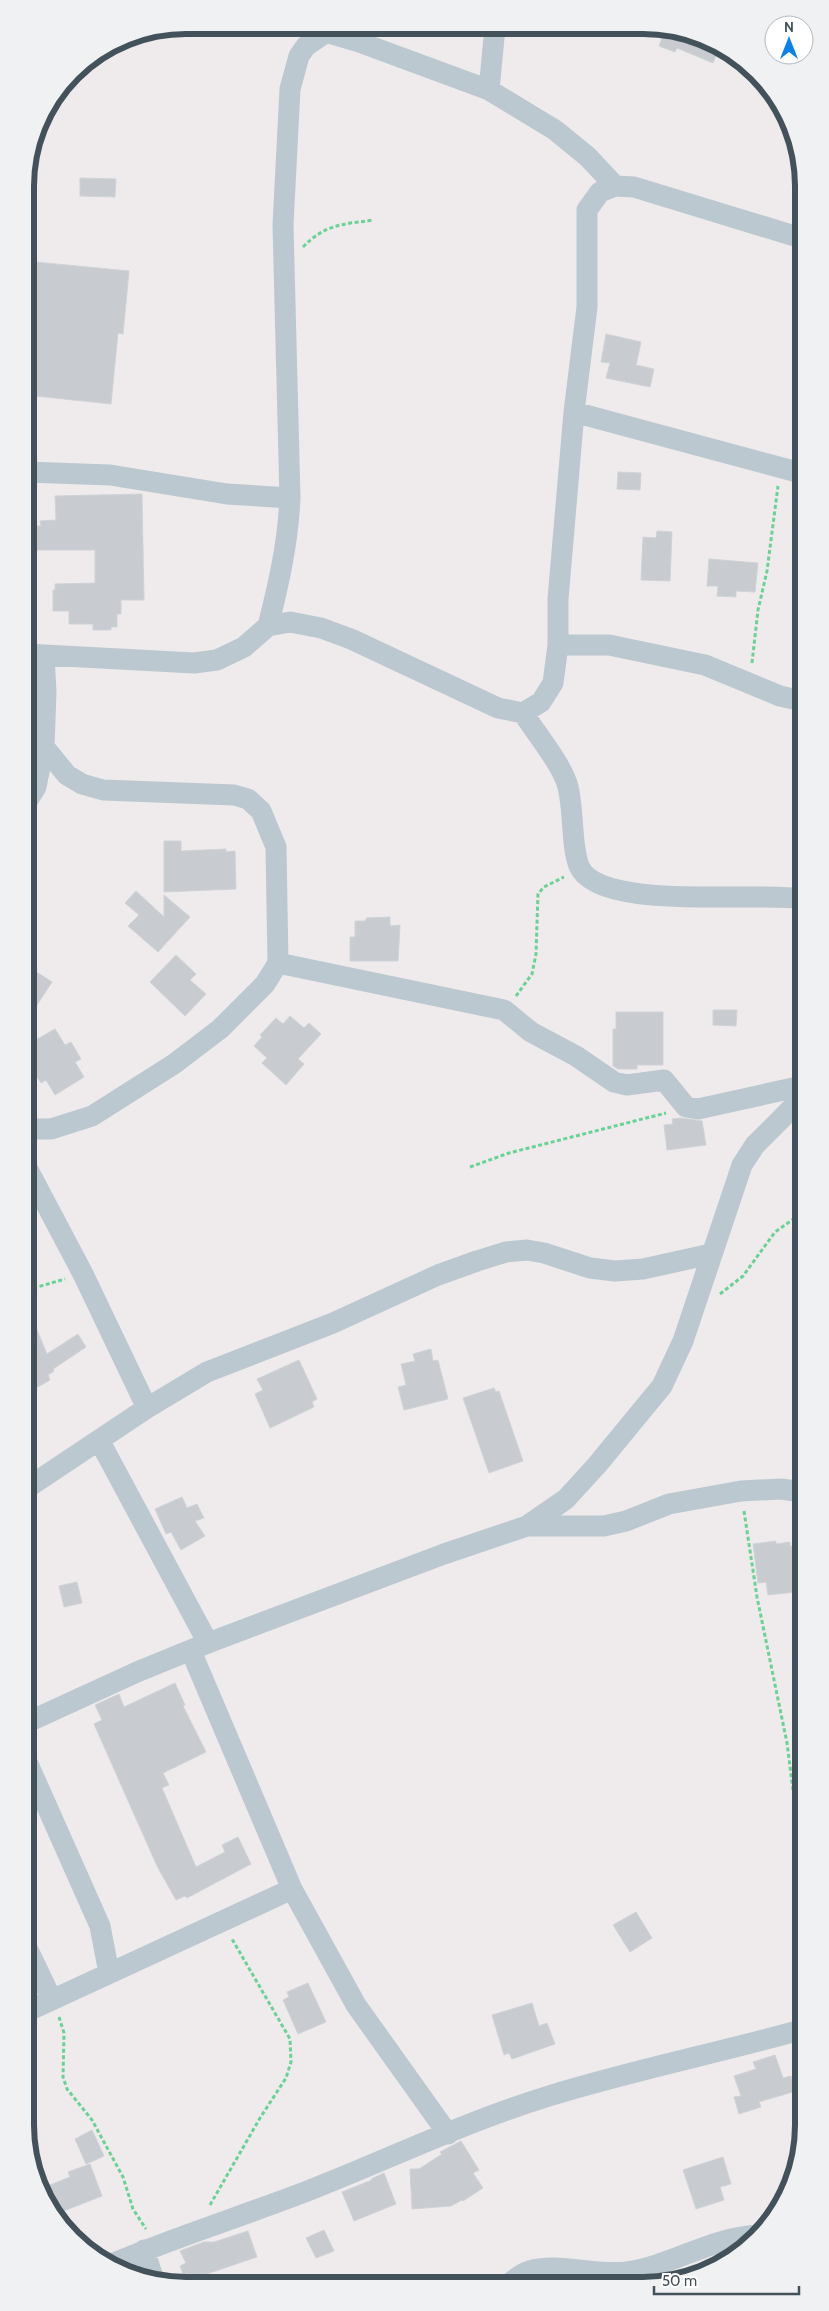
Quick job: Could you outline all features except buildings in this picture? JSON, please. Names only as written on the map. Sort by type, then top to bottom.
[{"type":"street","points":[[268,626],[280,580],[289,532],[290,498],[282,225],[290,89],[299,56],[306,46],[324,34]]},
{"type":"street","points":[[336,34],[488,90],[554,130],[588,157],[615,186]]},
{"type":"street","points":[[488,90],[494,34]]},
{"type":"street","points":[[34,790],[44,747],[46,692],[35,655],[194,663],[217,660],[244,647],[268,626],[290,622],[321,628],[351,639],[498,708],[523,713],[541,702],[553,682],[558,644],[558,599],[574,412],[587,307],[587,210],[600,192],[615,186],[634,187],[795,236]]},
{"type":"street","points":[[574,412],[681,439],[795,472]]},
{"type":"street","points":[[34,472],[110,474],[226,494],[290,498]]},
{"type":"street","points":[[558,644],[609,645],[705,666],[780,696],[795,699]]},
{"type":"street","points":[[523,713],[564,775],[568,789],[579,866],[586,878],[606,887],[671,898],[795,899]]},
{"type":"street","points":[[34,1129],[51,1129],[92,1116],[174,1064],[226,1023],[265,984],[278,963],[276,847],[261,811],[248,799],[234,795],[199,792],[103,790],[82,784],[66,775],[44,747]]},
{"type":"street","points":[[278,963],[504,1010],[531,1032],[576,1056],[614,1082],[627,1085],[664,1080],[686,1107],[698,1109],[795,1088]]},
{"type":"street","points":[[34,1719],[137,1672],[200,1647],[444,1554],[526,1526],[566,1499],[597,1466],[662,1386],[683,1341],[742,1165],[755,1145],[795,1105]]},
{"type":"street","points":[[34,1181],[83,1274],[147,1408]]},
{"type":"street","points":[[34,1483],[147,1408],[207,1372],[333,1324],[438,1274],[506,1252],[526,1250],[544,1253],[590,1268],[615,1271],[643,1269],[711,1254]]},
{"type":"street","points":[[99,1440],[200,1647],[292,1890],[356,2005],[448,2134]]},
{"type":"street","points":[[526,1526],[604,1526],[626,1521],[669,1504],[741,1491],[781,1489],[795,1491]]},
{"type":"street","points":[[34,1778],[100,1926],[109,1973]]},
{"type":"street","points":[[34,2008],[292,1890]]},
{"type":"street","points":[[34,1962],[52,2000]]},
{"type":"street","points":[[116,2260],[146,2241],[219,2223],[556,2094],[639,2070],[729,2050],[795,2032]]},
{"type":"street","points":[[519,2277],[528,2271],[545,2268],[602,2273],[628,2272],[726,2239],[745,2237]]},
{"type":"street","points":[[146,2241],[153,2273]]},
{"type":"path","points":[[282,266],[316,234],[331,227],[374,220]]},
{"type":"path","points":[[749,684],[758,610],[767,571],[780,468]]},
{"type":"path","points":[[504,1010],[532,974],[536,954],[538,894],[544,887],[566,876],[586,878]]},
{"type":"path","points":[[470,1167],[510,1153],[686,1107]]},
{"type":"path","points":[[692,1316],[743,1276],[775,1232],[795,1218]]},
{"type":"path","points":[[34,1288],[83,1274]]},
{"type":"path","points":[[741,1491],[757,1596],[787,1743],[795,1806]]},
{"type":"path","points":[[219,2223],[205,2215],[260,2118],[286,2078],[291,2062],[290,2040],[222,1921]]},
{"type":"path","points":[[52,2000],[64,2033],[63,2078],[68,2089],[92,2120],[123,2177],[132,2209],[146,2241]]}]
